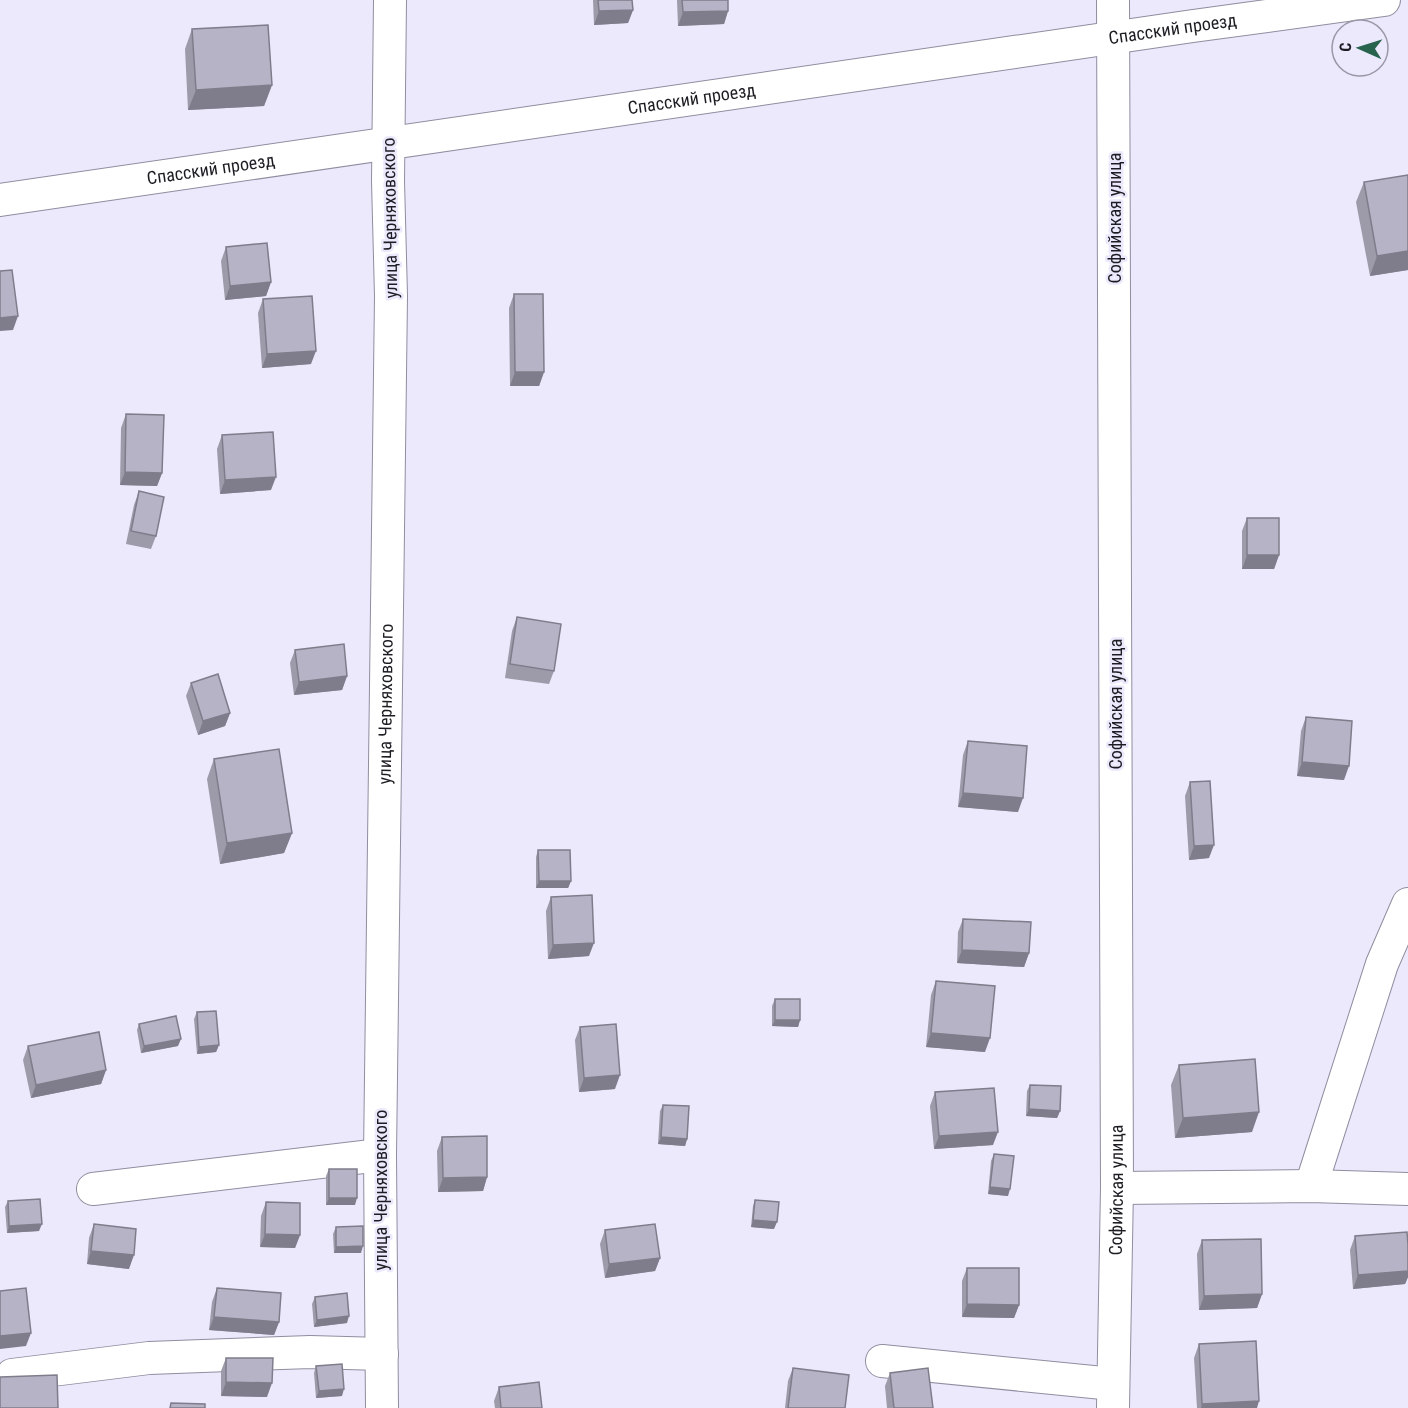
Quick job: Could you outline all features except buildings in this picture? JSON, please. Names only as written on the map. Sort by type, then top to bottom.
[{"type":"street","name":"улица Черняховского","points":[[382,1408],[380,1155],[391,296],[388,143],[390,0]]},
{"type":"street","name":"Софийская улица","points":[[1113,0],[1118,1188],[1113,1396]]},
{"type":"street","name":"Спасский проезд","points":[[0,200],[1384,0]]},
{"type":"street","points":[[1311,1186],[1382,964],[1408,904]]},
{"type":"street","points":[[93,1190],[380,1155]]},
{"type":"street","points":[[1118,1188],[1311,1186],[1408,1189]]},
{"type":"street","points":[[12,1375],[149,1358],[310,1352],[382,1354]]},
{"type":"street","points":[[882,1361],[1113,1396]]}]
